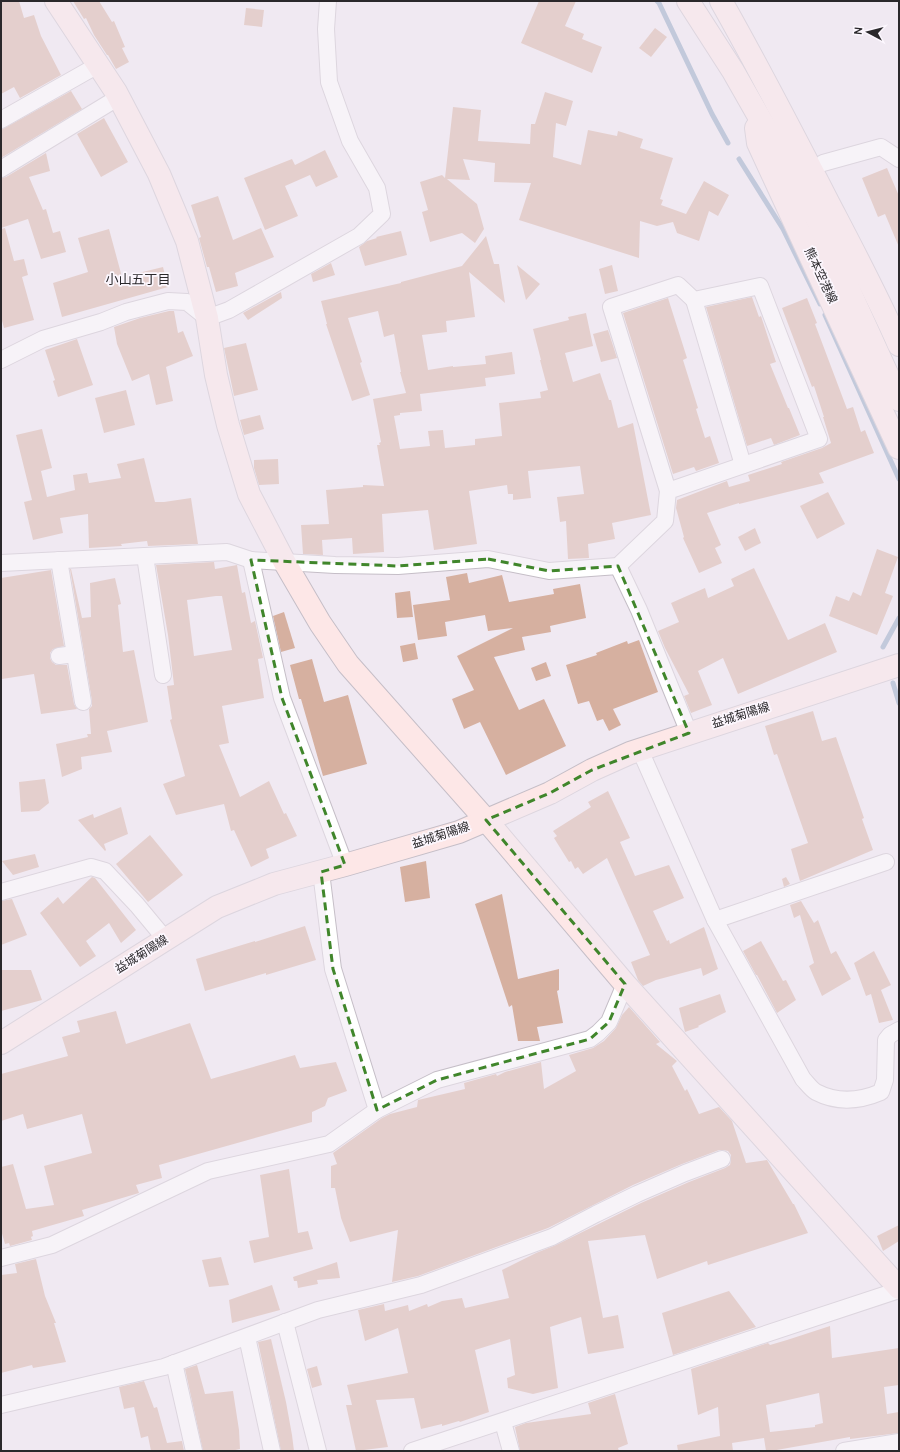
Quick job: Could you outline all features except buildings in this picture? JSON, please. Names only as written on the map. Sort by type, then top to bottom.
[{"type":"main road","points":[[56,1],[119,97],[159,174],[187,241],[207,318],[216,375],[228,425],[249,494],[285,562],[320,623],[348,664],[486,820],[625,984],[899,1289]]},
{"type":"main road","name":"熊本空港線","points":[[688,1],[751,101],[781,134],[884,310],[899,345]]},
{"type":"main road","name":"熊本空港線","points":[[721,1],[762,73],[781,134],[815,215],[899,400]]},
{"type":"main road","name":"熊本空港線","points":[[762,73],[792,103],[899,308]]},
{"type":"main road","name":"熊本空港線","points":[[751,101],[758,144],[899,448]]},
{"type":"main road","name":"益城菊陽線","points":[[1,1043],[217,907],[274,884],[459,832],[550,793],[592,770],[640,750],[899,665]]},
{"type":"street","points":[[1,360],[43,339],[101,322],[126,312],[168,301],[187,302],[207,318],[229,310],[359,236],[382,214],[377,188],[350,141],[329,82],[326,29],[328,1]]},
{"type":"street","points":[[1,120],[98,65]]},
{"type":"street","points":[[1,169],[119,97]]},
{"type":"street","points":[[823,163],[881,147],[899,159]]},
{"type":"street","points":[[1,562],[227,552],[251,560],[285,562],[398,566],[488,559],[550,570],[618,566],[665,522],[668,491],[611,307],[678,286],[694,300],[743,465]]},
{"type":"street","points":[[668,491],[819,440],[760,286],[694,300]]},
{"type":"street","points":[[146,556],[163,675]]},
{"type":"street","points":[[59,560],[83,702]]},
{"type":"street","points":[[251,560],[282,698],[345,865]]},
{"type":"street","points":[[618,566],[639,610],[689,733]]},
{"type":"street","points":[[59,656],[75,654]]},
{"type":"street","points":[[640,750],[716,920],[803,1079],[815,1091],[843,1100],[869,1097],[880,1092],[885,1080],[886,1040],[890,1035],[899,1030]]},
{"type":"street","points":[[716,920],[886,862]]},
{"type":"street","points":[[1,892],[91,867],[105,871],[138,905],[166,940]]},
{"type":"street","points":[[321,872],[333,969],[377,1110]]},
{"type":"street","points":[[1,1258],[52,1245],[208,1171],[329,1144],[377,1110],[437,1080],[590,1039],[609,1022],[625,984]]},
{"type":"street","points":[[1,1405],[164,1367],[318,1310],[421,1285],[452,1275],[552,1237],[637,1194],[722,1159]]},
{"type":"street","points":[[412,1451],[899,1289]]},
{"type":"street","points":[[285,1322],[318,1451]]},
{"type":"street","points":[[246,1337],[272,1451]]},
{"type":"street","points":[[174,1363],[194,1451]]},
{"type":"street","points":[[504,1421],[511,1451]]},
{"type":"street","points":[[844,1451],[899,1442]]},
{"type":"highlighted area","points":[[488,559],[549,571],[618,566],[689,733],[592,770],[550,793],[486,820],[625,984],[609,1022],[590,1039],[437,1080],[377,1110],[333,969],[321,872],[345,865],[282,698],[251,560],[398,566]]},
{"type":"waterway","points":[[657,1],[712,114],[728,143]]},
{"type":"waterway","points":[[739,159],[783,229],[820,304]]},
{"type":"waterway","points":[[825,315],[899,479]]},
{"type":"waterway","points":[[883,647],[899,618]]},
{"type":"waterway","points":[[893,683],[899,703]]},
{"type":"district","name":"小山五丁目","points":[[138,281]]}]
